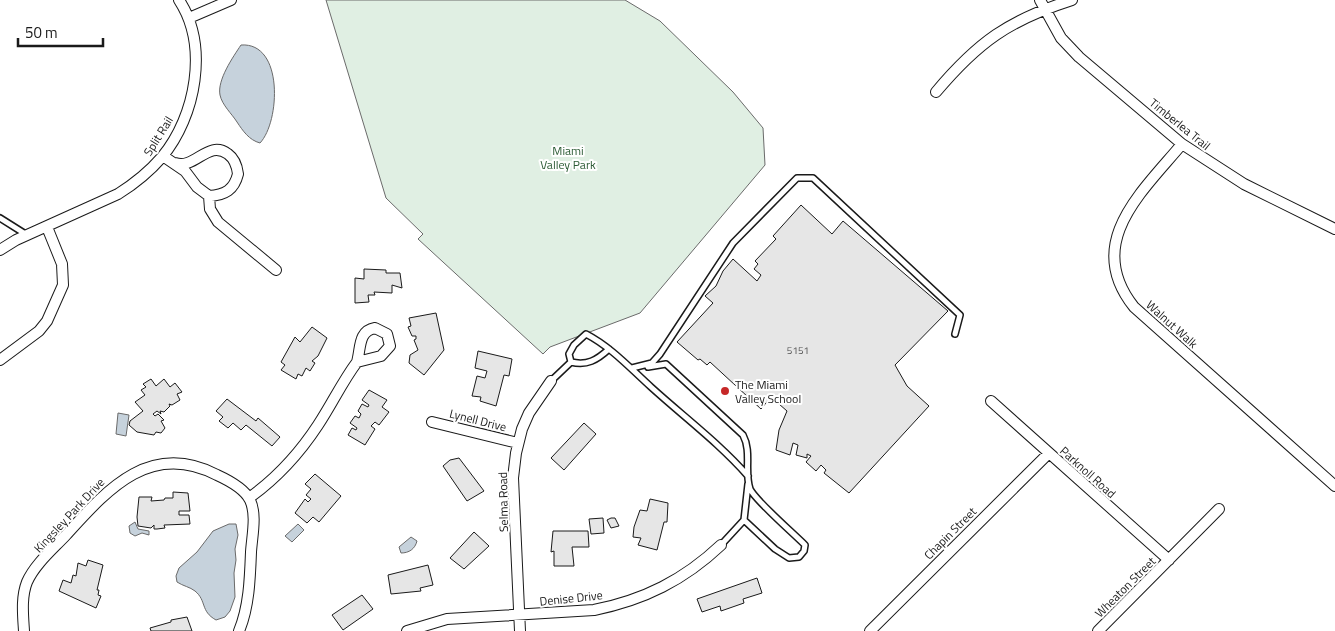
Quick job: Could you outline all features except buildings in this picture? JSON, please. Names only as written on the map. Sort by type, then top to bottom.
[{"type":"street","name":"Split Rail","points":[[0,250],[28,235],[118,194],[134,184],[163,156],[175,137],[192,97],[195,49],[189,18],[179,0]]},
{"type":"street","points":[[189,18],[231,0]]},
{"type":"street","points":[[936,92],[958,65],[983,43],[1042,4],[1072,0]]},
{"type":"street","name":"Timberlea Trail","points":[[1042,4],[1061,38],[1079,57],[1182,144],[1244,184],[1335,229]]},
{"type":"street","name":"Walnut Walk","points":[[1182,144],[1128,210],[1119,226],[1114,256],[1120,286],[1134,307],[1335,486]]},
{"type":"street","points":[[163,156],[185,171],[197,187],[209,196],[226,193],[236,182],[237,166],[233,158],[221,150],[212,149],[190,163],[183,165],[175,163]]},
{"type":"street","points":[[209,196],[210,209],[218,222],[276,270]]},
{"type":"street","points":[[0,360],[39,331],[47,321],[63,285],[62,264],[47,227]]},
{"type":"street","points":[[239,631],[246,610],[250,568],[253,517],[249,498],[269,484],[304,446],[357,362]]},
{"type":"street","name":"Selma Road","points":[[520,631],[514,478],[518,443],[529,413],[551,381]]},
{"type":"street","name":"Parknoll Road","points":[[991,401],[1169,560]]},
{"type":"street","name":"Lynell Drive","points":[[432,422],[518,443]]},
{"type":"street","name":"Chapin Street","points":[[870,631],[1049,453]]},
{"type":"street","name":"Kingsley Park Drive","points":[[24,631],[24,596],[32,572],[111,487],[128,476],[160,465],[195,466],[226,479],[243,490],[249,498]]},
{"type":"street","name":"Wheaton Street","points":[[1098,631],[1219,509]]},
{"type":"street","name":"Denise Drive","points":[[407,631],[447,619],[594,610],[646,596],[690,572],[721,545]]},
{"type":"lane","points":[[632,368],[652,363],[660,354],[733,243],[796,178],[813,178],[960,315],[954,334]]},
{"type":"lane","points":[[0,218],[28,235]]},
{"type":"lane","points":[[571,362],[569,354],[574,345],[586,334],[609,349],[632,368],[733,459],[749,476],[744,520],[721,545]]},
{"type":"lane","points":[[571,362],[581,365],[598,360],[609,349]]},
{"type":"lane","points":[[551,381],[571,362]]},
{"type":"lane","points":[[632,368],[666,364],[743,435],[748,445],[750,489],[760,502],[805,545],[804,551],[799,556],[789,558],[775,549],[744,520]]},
{"type":"green space","name":"Miami Valley Park","points":[[326,0],[625,0],[660,21],[733,92],[763,128],[765,165],[640,313],[550,347],[543,354],[418,239],[423,234],[386,198]]},
{"type":"shaded area","points":[[241,45],[255,47],[265,56],[271,69],[274,85],[272,118],[267,133],[260,143],[244,132],[225,106],[220,95],[223,76]]},
{"type":"shaded area","points":[[118,413],[129,415],[126,436],[116,434]]},
{"type":"shaded area","points":[[135,522],[138,529],[149,531],[149,535],[142,533],[135,536],[130,533],[129,526]]},
{"type":"shaded area","points":[[229,524],[236,524],[238,535],[235,549],[235,597],[230,611],[225,617],[216,620],[205,610],[199,595],[177,582],[176,576],[179,568],[197,552],[213,531]]},
{"type":"shaded area","points":[[298,524],[304,530],[292,542],[285,536]]},
{"type":"shaded area","points":[[411,537],[417,541],[415,546],[407,552],[401,553],[399,547]]},
{"type":"place","name":"The Miami Valley School","points":[[725,391]]}]
